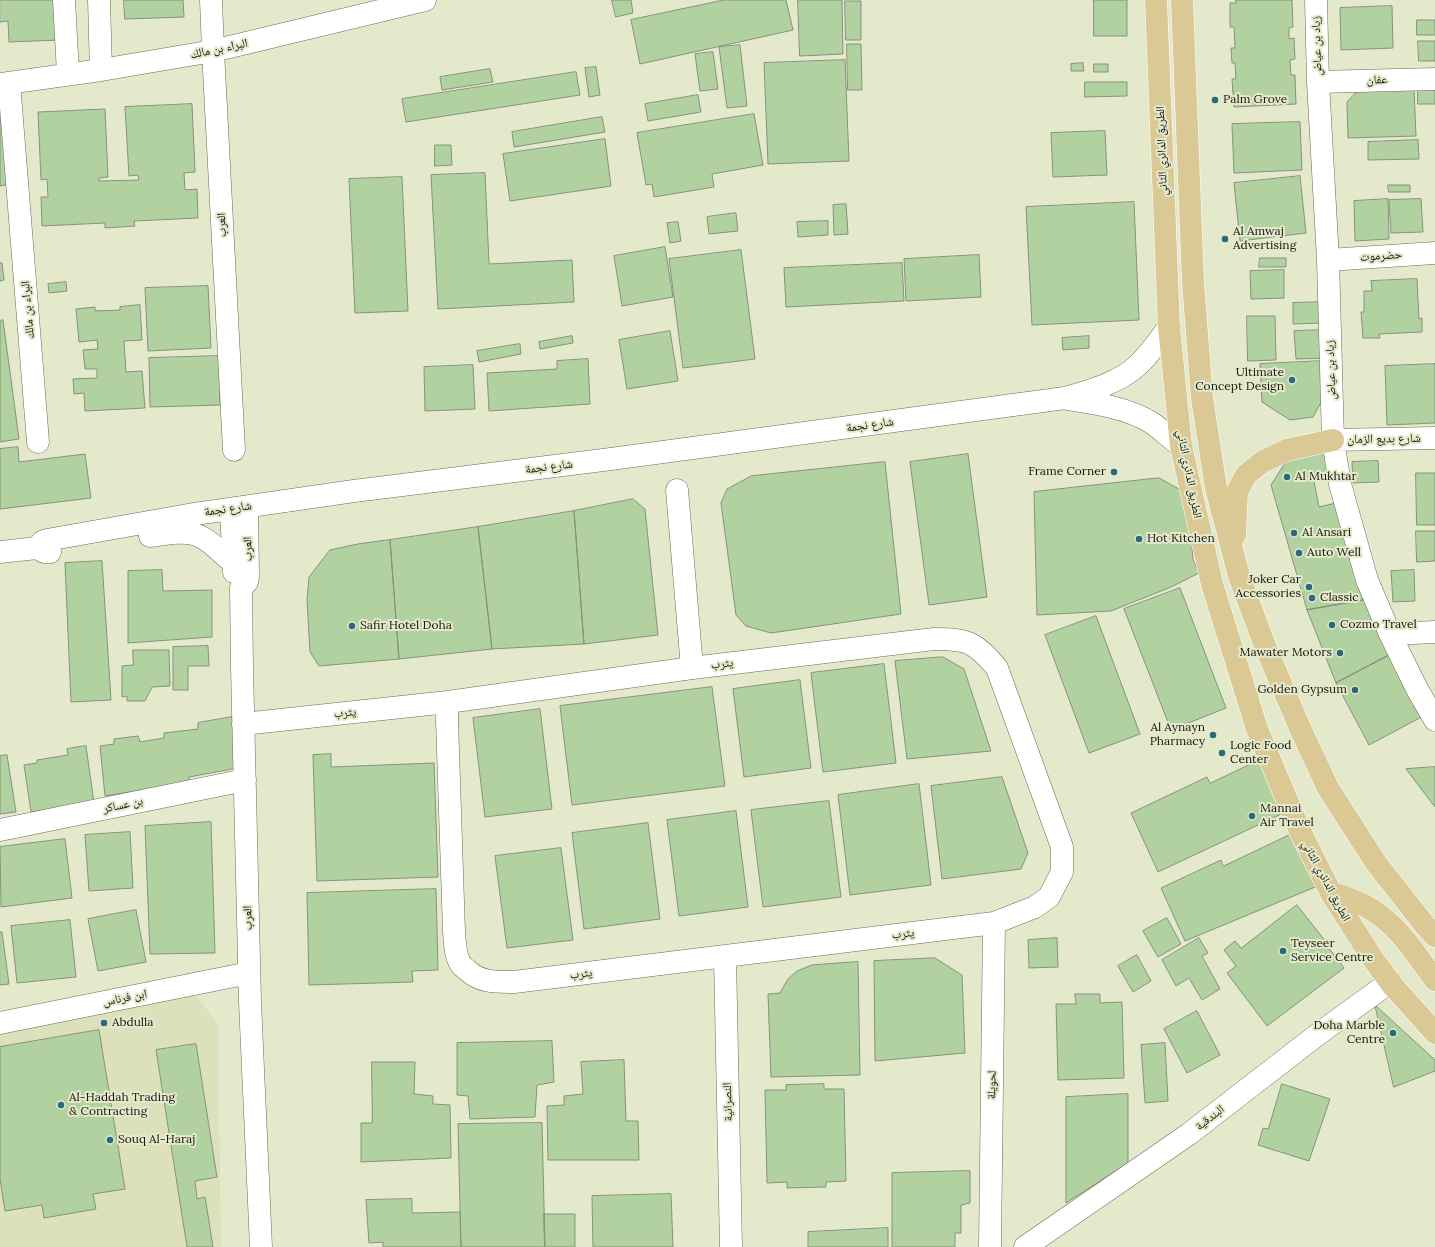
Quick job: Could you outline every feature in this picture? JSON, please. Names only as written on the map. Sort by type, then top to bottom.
[{"type":"main road","name":"الطريق الدائري الثاني","points":[[1156,0],[1169,327],[1181,446],[1212,584],[1257,729],[1300,831],[1331,893],[1362,944],[1390,982],[1435,1033]]},
{"type":"main road","name":"الطريق الدائري الثاني","points":[[1182,0],[1193,282],[1202,398],[1216,488],[1239,576],[1268,653],[1300,728],[1328,788],[1376,863],[1435,936]]},
{"type":"main road","points":[[1239,576],[1235,531],[1237,492],[1246,475],[1262,462],[1287,450],[1333,440]]},
{"type":"main road","points":[[1331,893],[1350,898],[1384,918],[1435,980]]},
{"type":"street","points":[[64,0],[68,74]]},
{"type":"street","points":[[99,0],[101,70]]},
{"type":"street","name":"العرب","points":[[211,0],[234,450]]},
{"type":"street","name":"البراء بن مالك","points":[[38,442],[5,83],[101,70],[213,52],[425,0]]},
{"type":"street","name":"زياد بن عياض","points":[[1316,0],[1318,82],[1328,260],[1333,440],[1340,484],[1366,580],[1417,689],[1435,720]]},
{"type":"street","name":"عفان","points":[[1318,82],[1435,78]]},
{"type":"street","name":"حضرموت","points":[[1328,260],[1435,253]]},
{"type":"street","name":"شارع نجمة","points":[[0,552],[37,548],[42,542],[47,540],[189,524],[239,508],[354,491],[603,460],[1065,398],[1117,379],[1136,366],[1151,352],[1169,327]]},
{"type":"street","name":"شارع نجمة","points":[[1065,398],[1089,402],[1130,413],[1151,423],[1181,446]]},
{"type":"street","name":"شارع بديع الزمان","points":[[1333,440],[1435,438]]},
{"type":"street","points":[[677,490],[692,668]]},
{"type":"street","name":"العرب","points":[[239,508],[233,564],[235,582],[242,588]]},
{"type":"street","name":"العرب","points":[[239,508],[248,576],[247,582],[242,588],[243,724],[249,973],[262,1247]]},
{"type":"street","name":"شارع نجمة","points":[[189,524],[199,535],[209,541],[233,564]]},
{"type":"street","points":[[1390,634],[1435,632]]},
{"type":"street","name":"يثرب","points":[[243,724],[448,702],[692,668],[934,639],[953,639],[970,642],[985,654],[997,668],[1062,846],[1062,872],[1049,897],[1035,907],[994,923],[514,982],[482,980],[460,964],[456,950],[454,932],[447,728],[448,702]]},
{"type":"street","name":"بن عساكر","points":[[0,830],[245,780]]},
{"type":"street","name":"لحويلة","points":[[990,1247],[994,923]]},
{"type":"street","name":"النصرانية","points":[[725,957],[731,1247]]},
{"type":"street","name":"ابن فرناس","points":[[0,1023],[249,973]]},
{"type":"street","name":"البندقية","points":[[1025,1247],[1189,1134],[1317,1035],[1390,982]]},
{"type":"shaded area","name":"Souq Al-Haraj","points":[[195,994],[218,1024],[221,1247],[0,1247],[0,1033]]},
{"type":"building","points":[[0,0],[58,0],[60,40],[9,42],[8,21],[0,22]]},
{"type":"building","points":[[124,0],[183,0],[184,17],[125,19]]},
{"type":"building","points":[[612,0],[631,0],[633,13],[616,17]]},
{"type":"building","points":[[724,0],[786,0],[793,30],[640,64],[631,20]]},
{"type":"building","points":[[798,0],[842,0],[843,54],[800,56]]},
{"type":"building","points":[[1094,0],[1127,0],[1127,36],[1094,36]]},
{"type":"building","points":[[1236,0],[1292,0],[1293,27],[1289,28],[1289,39],[1294,38],[1295,59],[1290,60],[1291,75],[1295,75],[1296,104],[1234,107],[1232,79],[1236,79],[1235,63],[1232,63],[1231,48],[1235,48],[1234,27],[1230,27],[1230,3],[1236,3]]},
{"type":"building","points":[[845,1],[861,1],[861,40],[846,40]]},
{"type":"building","points":[[1392,6],[1393,48],[1341,50],[1340,8]]},
{"type":"building","points":[[1417,20],[1435,20],[1435,35],[1417,35]]},
{"type":"building","points":[[1418,41],[1435,41],[1435,61],[1419,61]]},
{"type":"building","points":[[847,44],[861,44],[862,90],[848,90]]},
{"type":"building","points":[[740,45],[747,106],[727,108],[719,47]]},
{"type":"building","points":[[713,52],[718,89],[700,91],[695,54]]},
{"type":"building","points":[[845,60],[849,161],[768,164],[764,63]]},
{"type":"building","points":[[1083,63],[1084,71],[1071,71],[1071,64]]},
{"type":"building","points":[[1094,64],[1108,64],[1108,72],[1094,72]]},
{"type":"building","points":[[596,67],[600,95],[589,97],[585,68]]},
{"type":"building","points":[[490,69],[493,82],[442,90],[440,77]]},
{"type":"building","points":[[576,72],[580,95],[406,122],[402,99]]},
{"type":"building","points":[[1085,82],[1127,82],[1127,96],[1085,97]]},
{"type":"building","points":[[1418,82],[1435,82],[1435,104],[1418,104]]},
{"type":"building","points":[[1414,88],[1416,136],[1348,138],[1347,102],[1359,89]]},
{"type":"building","points":[[698,95],[701,112],[648,121],[645,104]]},
{"type":"building","points":[[192,104],[195,172],[184,173],[185,190],[197,189],[198,218],[134,221],[135,226],[105,228],[105,223],[42,226],[41,197],[48,197],[47,179],[41,180],[38,112],[105,109],[108,177],[99,178],[99,181],[139,180],[138,175],[129,176],[125,107]]},
{"type":"building","points":[[754,114],[763,165],[712,174],[714,187],[654,197],[652,184],[646,185],[637,133]]},
{"type":"building","points":[[602,117],[605,132],[514,147],[512,132]]},
{"type":"building","points":[[4,118],[10,184],[0,186],[0,119]]},
{"type":"building","points":[[1300,122],[1302,170],[1234,173],[1232,124]]},
{"type":"building","points":[[1105,131],[1107,175],[1053,177],[1051,133]]},
{"type":"building","points":[[605,139],[611,186],[510,201],[503,154]]},
{"type":"building","points":[[1418,140],[1419,159],[1368,160],[1368,142]]},
{"type":"building","points":[[435,145],[451,145],[452,165],[435,166]]},
{"type":"building","points":[[485,173],[489,264],[572,260],[574,302],[438,309],[431,175]]},
{"type":"building","points":[[1300,176],[1306,233],[1240,241],[1234,183]]},
{"type":"building","points":[[402,177],[408,311],[355,313],[349,179]]},
{"type":"building","points":[[1388,185],[1410,185],[1410,192],[1389,192]]},
{"type":"building","points":[[1388,199],[1389,239],[1355,241],[1354,201]]},
{"type":"building","points":[[1421,199],[1423,232],[1391,233],[1389,200]]},
{"type":"building","points":[[1134,202],[1139,320],[1032,325],[1026,207]]},
{"type":"building","points":[[846,204],[848,234],[834,235],[833,205]]},
{"type":"building","points":[[736,213],[738,231],[709,234],[707,217]]},
{"type":"building","points":[[828,221],[828,235],[798,237],[797,222]]},
{"type":"building","points":[[678,222],[681,241],[670,243],[667,223]]},
{"type":"building","points":[[665,247],[673,297],[622,306],[614,256]]},
{"type":"building","points":[[741,250],[755,359],[683,368],[669,259]]},
{"type":"building","points":[[979,255],[981,297],[906,301],[904,259]]},
{"type":"building","points":[[1260,258],[1286,258],[1286,267],[1259,267]]},
{"type":"building","points":[[0,263],[2,263],[4,280],[0,281]]},
{"type":"building","points":[[902,263],[904,301],[786,307],[784,268]]},
{"type":"building","points":[[1284,270],[1284,298],[1251,299],[1250,271]]},
{"type":"building","points":[[1417,279],[1419,319],[1422,318],[1422,332],[1379,334],[1380,338],[1363,338],[1361,312],[1364,312],[1364,291],[1372,291],[1371,281]]},
{"type":"building","points":[[66,282],[67,291],[49,293],[48,284]]},
{"type":"building","points":[[208,286],[211,348],[148,351],[145,288]]},
{"type":"building","points":[[1323,302],[1324,323],[1293,324],[1293,303]]},
{"type":"building","points":[[140,305],[142,340],[124,341],[126,372],[142,371],[145,408],[85,411],[84,393],[74,394],[73,379],[97,378],[97,369],[85,369],[83,350],[98,349],[97,340],[79,342],[76,309],[95,307],[95,311],[120,310],[120,307]]},
{"type":"building","points":[[1247,316],[1275,316],[1276,360],[1248,361]]},
{"type":"building","points":[[3,320],[19,439],[0,442],[0,321]]},
{"type":"building","points":[[1325,330],[1327,358],[1296,359],[1294,331]]},
{"type":"building","points":[[670,331],[678,381],[627,389],[619,340]]},
{"type":"building","points":[[572,336],[573,343],[540,349],[539,342]]},
{"type":"building","points":[[1089,336],[1089,348],[1063,350],[1062,338]]},
{"type":"building","points":[[520,344],[521,354],[479,362],[477,351]]},
{"type":"building","points":[[219,356],[220,405],[150,407],[149,358]]},
{"type":"building","points":[[588,359],[590,404],[489,411],[487,373],[557,369],[557,361]]},
{"type":"building","name":"Ultimate Concept Design","points":[[1323,361],[1325,395],[1313,417],[1290,420],[1262,402],[1260,364]]},
{"type":"building","points":[[1435,364],[1435,423],[1387,425],[1385,366]]},
{"type":"building","points":[[473,365],[475,409],[425,411],[424,367]]},
{"type":"building","points":[[18,447],[19,462],[85,454],[91,498],[0,509],[0,449]]},
{"type":"building","points":[[968,454],[987,597],[929,605],[910,462]]},
{"type":"building","points":[[1328,454],[1332,476],[1313,476],[1319,507],[1336,503],[1369,599],[1307,610],[1271,485],[1285,463],[1295,456]]},
{"type":"building","points":[[1378,461],[1379,482],[1353,483],[1352,462]]},
{"type":"building","points":[[885,462],[901,614],[771,633],[746,626],[736,615],[721,503],[727,489],[751,476]]},
{"type":"building","points":[[1416,473],[1435,473],[1435,525],[1417,525]]},
{"type":"building","points":[[1159,478],[1188,494],[1193,560],[1199,573],[1171,587],[1111,611],[1037,615],[1034,492]]},
{"type":"building","points":[[633,499],[645,509],[658,635],[584,644],[574,511]]},
{"type":"building","points":[[574,511],[584,644],[492,649],[478,527]]},
{"type":"building","points":[[478,527],[492,649],[399,659],[390,540]]},
{"type":"building","points":[[1416,531],[1435,531],[1435,561],[1417,562]]},
{"type":"building","name":"Safir Hotel Doha","points":[[390,540],[399,659],[319,666],[310,652],[307,600],[309,577],[330,550],[358,544]]},
{"type":"building","points":[[102,561],[111,700],[71,702],[65,563]]},
{"type":"building","points":[[162,570],[163,591],[212,590],[212,637],[128,643],[128,571]]},
{"type":"building","points":[[1414,570],[1415,601],[1393,602],[1391,571]]},
{"type":"building","points":[[1180,588],[1226,708],[1171,730],[1124,609]]},
{"type":"building","points":[[1369,599],[1395,652],[1336,683],[1307,610]]},
{"type":"building","points":[[1096,616],[1140,734],[1089,753],[1045,635]]},
{"type":"building","points":[[208,646],[209,666],[188,666],[188,690],[173,690],[173,647]]},
{"type":"building","points":[[133,650],[169,650],[170,686],[152,687],[145,701],[127,701],[127,696],[122,697],[122,666],[133,665]]},
{"type":"building","points":[[1395,652],[1427,714],[1369,745],[1336,683]]},
{"type":"building","points":[[943,657],[964,669],[991,751],[907,759],[895,661]]},
{"type":"building","points":[[884,664],[896,763],[823,772],[811,673]]},
{"type":"building","points":[[800,680],[811,768],[744,777],[733,689]]},
{"type":"building","points":[[712,687],[725,786],[572,805],[560,706]]},
{"type":"building","points":[[540,709],[552,809],[485,817],[473,718]]},
{"type":"building","points":[[232,717],[237,762],[232,769],[189,777],[189,782],[105,796],[100,746],[114,744],[114,739],[138,736],[140,742],[164,738],[164,733],[198,729],[198,723]]},
{"type":"building","points":[[86,746],[94,803],[31,812],[24,765],[37,763],[37,760],[68,755],[67,749]]},
{"type":"building","points":[[331,754],[331,767],[434,763],[438,877],[317,881],[313,755]]},
{"type":"building","points":[[7,755],[16,812],[0,814],[0,756]]},
{"type":"building","points":[[1266,757],[1290,810],[1158,872],[1131,813],[1207,777],[1210,783]]},
{"type":"building","points":[[1435,767],[1435,807],[1406,769]]},
{"type":"building","points":[[1002,777],[1028,853],[1021,869],[942,879],[931,786]]},
{"type":"building","points":[[919,784],[931,885],[850,895],[838,795]]},
{"type":"building","points":[[829,801],[841,897],[763,907],[751,810]]},
{"type":"building","points":[[736,811],[748,907],[679,916],[667,820]]},
{"type":"building","points":[[211,822],[215,953],[150,954],[145,826]]},
{"type":"building","points":[[648,823],[660,919],[584,929],[572,833]]},
{"type":"building","points":[[130,832],[133,888],[89,891],[85,835]]},
{"type":"building","points":[[1296,832],[1320,885],[1185,941],[1161,888],[1221,860],[1223,866]]},
{"type":"building","points":[[65,839],[72,898],[1,907],[0,847]]},
{"type":"building","points":[[561,848],[573,940],[507,948],[495,856]]},
{"type":"building","points":[[436,889],[438,970],[412,971],[413,982],[309,985],[307,893]]},
{"type":"building","points":[[1297,905],[1344,968],[1267,1026],[1227,973],[1236,966],[1224,950],[1235,941],[1241,948]]},
{"type":"building","points":[[136,910],[146,962],[98,971],[88,919]]},
{"type":"building","points":[[1167,918],[1181,944],[1158,957],[1143,931]]},
{"type":"building","points":[[70,920],[76,977],[17,983],[11,926]]},
{"type":"building","points":[[0,932],[2,932],[9,984],[0,985]]},
{"type":"building","points":[[1057,938],[1058,967],[1029,968],[1028,940]]},
{"type":"building","points":[[1199,938],[1208,953],[1202,956],[1220,989],[1202,1000],[1189,978],[1176,986],[1162,960]]},
{"type":"building","points":[[1137,955],[1151,981],[1133,992],[1118,966]]},
{"type":"building","points":[[935,958],[962,975],[965,1053],[875,1061],[874,961]]},
{"type":"building","points":[[858,962],[860,1075],[771,1077],[768,994],[780,993],[788,979],[797,971],[812,965]]},
{"type":"building","points":[[1075,994],[1100,994],[1100,1003],[1122,1002],[1124,1078],[1058,1080],[1056,1004],[1076,1004]]},
{"type":"building","name":"Doha Marble Centre","points":[[1375,1005],[1435,1060],[1435,1071],[1394,1087]]},
{"type":"building","points":[[1197,1011],[1220,1055],[1187,1073],[1164,1029]]},
{"type":"building","points":[[99,1030],[125,1189],[93,1194],[96,1209],[44,1218],[42,1205],[5,1211],[0,1179],[0,1047]]},
{"type":"building","points":[[552,1041],[554,1082],[537,1085],[535,1117],[470,1119],[468,1096],[457,1095],[457,1043]]},
{"type":"building","points":[[1165,1043],[1168,1101],[1145,1103],[1141,1045]]},
{"type":"building","points":[[196,1044],[217,1177],[195,1181],[197,1199],[205,1197],[213,1247],[187,1247],[156,1050]]},
{"type":"building","points":[[624,1060],[626,1121],[638,1121],[639,1160],[548,1160],[547,1106],[564,1105],[564,1096],[583,1094],[581,1062]]},
{"type":"building","points":[[372,1062],[415,1062],[414,1094],[433,1096],[433,1104],[450,1105],[451,1158],[361,1162],[361,1123],[372,1123]]},
{"type":"building","points":[[824,1084],[824,1089],[844,1089],[846,1181],[826,1182],[826,1187],[787,1188],[787,1182],[767,1183],[765,1090],[786,1090],[786,1085]]},
{"type":"building","points":[[1282,1084],[1330,1099],[1309,1161],[1258,1145],[1263,1128],[1268,1129]]},
{"type":"building","points":[[1128,1094],[1128,1163],[1066,1203],[1066,1097]]},
{"type":"building","points":[[542,1123],[545,1247],[461,1247],[458,1124]]},
{"type":"building","points":[[970,1171],[970,1203],[961,1205],[961,1233],[955,1233],[955,1247],[892,1247],[892,1173]]},
{"type":"building","points":[[671,1194],[673,1247],[593,1247],[592,1196]]},
{"type":"building","points":[[412,1199],[412,1213],[460,1212],[461,1247],[383,1247],[383,1242],[369,1243],[366,1200]]},
{"type":"building","points":[[544,1214],[575,1214],[575,1247],[545,1247]]},
{"type":"building","points":[[888,1228],[888,1247],[808,1247],[808,1232]]},
{"type":"place","name":"Palm Grove","points":[[1215,100]]},
{"type":"place","name":"Al Amwaj Advertising","points":[[1225,239]]},
{"type":"place","name":"Ultimate Concept Design","points":[[1292,380]]},
{"type":"place","name":"Frame Corner","points":[[1114,472]]},
{"type":"place","name":"Al Mukhtar","points":[[1287,477]]},
{"type":"place","name":"Al Ansari","points":[[1294,533]]},
{"type":"place","name":"Hot Kitchen","points":[[1139,539]]},
{"type":"place","name":"Auto Well","points":[[1299,553]]},
{"type":"place","name":"Joker Car Accessories","points":[[1309,587]]},
{"type":"place","name":"Classic","points":[[1312,598]]},
{"type":"place","name":"Cozmo Travel","points":[[1332,625]]},
{"type":"place","name":"Safir Hotel Doha","points":[[352,626]]},
{"type":"place","name":"Mawater Motors","points":[[1340,653]]},
{"type":"place","name":"Golden Gypsum","points":[[1355,690]]},
{"type":"place","name":"Al Aynayn Pharmacy","points":[[1213,735]]},
{"type":"place","name":"Logic Food Center","points":[[1222,753]]},
{"type":"place","name":"Mannai Air Travel","points":[[1252,816]]},
{"type":"place","name":"Teyseer Service Centre","points":[[1283,951]]},
{"type":"place","name":"Abdulla","points":[[104,1023]]},
{"type":"place","name":"Doha Marble Centre","points":[[1393,1033]]},
{"type":"place","name":"Al-Haddah Trading & Contracting","points":[[61,1105]]},
{"type":"place","name":"Souq Al-Haraj","points":[[110,1140]]}]
